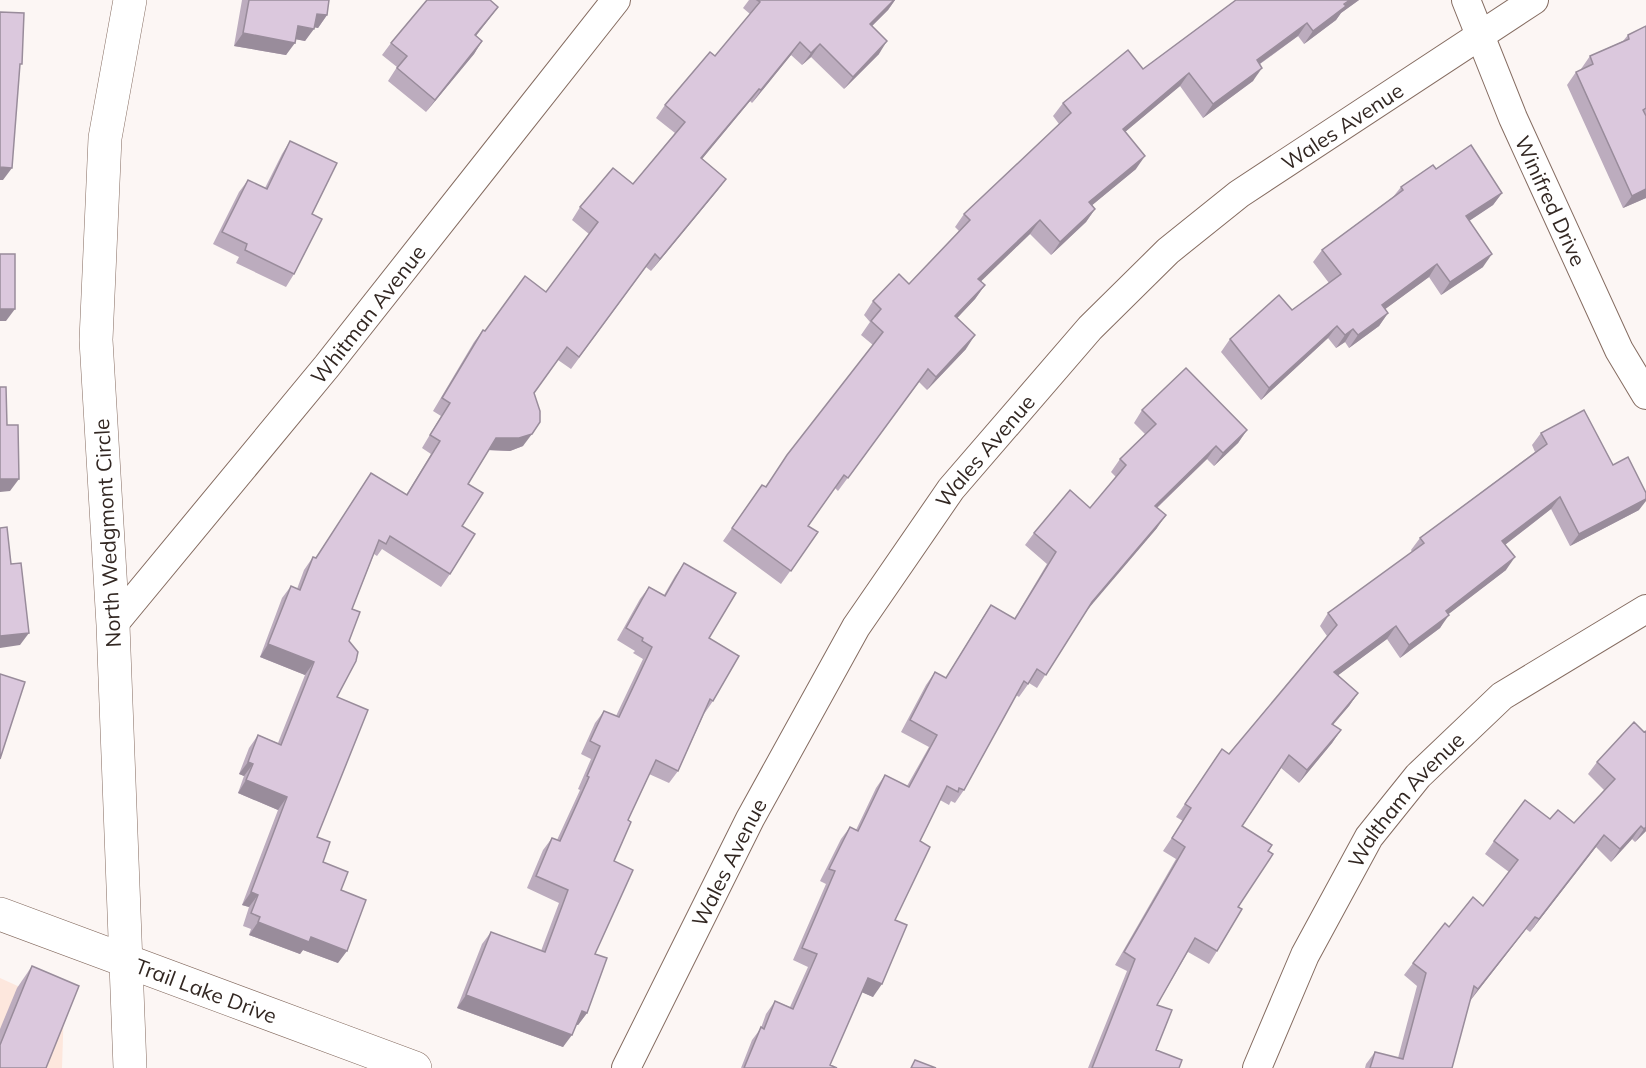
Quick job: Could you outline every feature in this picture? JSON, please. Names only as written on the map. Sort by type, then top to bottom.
[{"type":"street","name":"North Wedgmont Circle","points":[[130,0],[105,138],[96,340],[113,625],[130,1068]]},
{"type":"street","name":"Whitman Avenue","points":[[113,625],[335,356],[616,0]]},
{"type":"street","name":"Winifred Drive","points":[[1466,0],[1513,118],[1615,340],[1646,395]]},
{"type":"street","name":"Wales Avenue","points":[[626,1068],[750,819],[856,627],[951,489],[1090,328],[1168,251],[1239,194],[1534,0]]},
{"type":"street","name":"Waltham Avenue","points":[[1257,1068],[1305,955],[1369,837],[1419,776],[1502,696],[1646,609]]},
{"type":"street","name":"Trail Lake Drive","points":[[0,914],[415,1068]]},
{"type":"shaded area","points":[[0,978],[64,1007],[62,1068],[0,1068]]},
{"type":"building","points":[[249,0],[329,0],[327,15],[317,14],[314,29],[298,26],[295,43],[243,33]]},
{"type":"building","points":[[427,0],[490,0],[498,7],[475,35],[482,41],[435,100],[397,68],[407,56],[391,43]]},
{"type":"building","points":[[757,0],[894,0],[870,24],[887,41],[853,77],[820,44],[811,53],[800,42],[701,158],[726,179],[660,259],[655,254],[579,357],[567,347],[534,393],[540,411],[540,422],[532,434],[519,438],[496,438],[468,484],[483,493],[462,526],[475,534],[450,574],[390,536],[386,544],[379,540],[352,609],[360,612],[349,641],[358,652],[356,661],[337,697],[368,710],[317,837],[330,842],[323,862],[348,872],[341,890],[366,900],[347,951],[311,937],[309,942],[258,922],[260,917],[251,913],[258,895],[251,892],[287,797],[246,780],[253,764],[248,762],[258,735],[281,745],[314,662],[268,644],[291,586],[300,590],[313,557],[316,558],[371,473],[407,495],[440,441],[430,435],[450,403],[442,398],[483,330],[485,331],[525,276],[546,292],[598,222],[580,207],[613,168],[633,184],[685,122],[665,105],[710,52],[715,56],[760,2]]},
{"type":"building","points":[[1236,0],[1350,0],[1344,4],[1346,6],[1313,31],[1307,23],[1257,60],[1262,68],[1213,104],[1189,73],[1123,129],[1145,156],[1089,202],[1095,209],[1060,242],[1040,220],[978,279],[985,285],[955,316],[975,335],[936,377],[928,369],[848,478],[844,475],[808,526],[818,532],[791,571],[732,528],[762,485],[766,487],[787,455],[883,332],[871,321],[881,309],[873,301],[899,274],[909,284],[970,220],[964,214],[1071,113],[1063,103],[1128,50],[1143,69]]},
{"type":"building","points":[[0,12],[24,13],[22,64],[20,64],[12,168],[0,167]]},
{"type":"building","points":[[1646,26],[1646,108],[1643,110],[1646,116],[1646,189],[1632,196],[1576,72],[1593,64],[1590,56],[1629,39],[1628,35]]},
{"type":"building","points":[[290,141],[337,163],[312,214],[322,219],[294,274],[245,250],[247,244],[222,232],[248,180],[267,189]]},
{"type":"building","points":[[1471,145],[1502,193],[1466,216],[1492,254],[1450,282],[1437,264],[1382,305],[1388,313],[1358,335],[1353,329],[1345,335],[1337,326],[1269,388],[1230,339],[1279,295],[1292,310],[1341,274],[1322,250],[1403,190],[1401,187],[1433,165],[1436,169]]},
{"type":"building","points":[[0,254],[15,254],[15,309],[0,309]]},
{"type":"building","points":[[1186,368],[1247,430],[1223,453],[1216,446],[1155,506],[1166,515],[1092,602],[1046,675],[1037,669],[1028,684],[1024,681],[964,790],[959,788],[958,792],[947,786],[920,841],[930,847],[895,920],[907,925],[882,984],[868,978],[830,1065],[837,1068],[744,1068],[775,1001],[793,1009],[817,954],[802,948],[835,871],[829,869],[850,827],[858,831],[885,775],[909,787],[937,735],[910,720],[935,672],[946,678],[991,605],[1015,619],[1056,552],[1034,533],[1070,490],[1090,508],[1126,465],[1120,459],[1156,424],[1142,410]]},
{"type":"building","points":[[0,387],[6,387],[7,425],[18,425],[19,479],[0,479]]},
{"type":"building","points":[[1584,410],[1613,465],[1628,457],[1646,493],[1646,499],[1579,534],[1560,497],[1502,541],[1515,557],[1446,611],[1449,615],[1409,645],[1396,626],[1334,672],[1358,693],[1332,724],[1341,730],[1307,770],[1289,755],[1242,826],[1272,845],[1268,851],[1273,854],[1238,907],[1242,909],[1217,951],[1195,938],[1157,1005],[1172,1010],[1156,1050],[1182,1060],[1179,1068],[1092,1068],[1135,959],[1124,952],[1185,847],[1172,838],[1191,808],[1185,804],[1222,749],[1229,754],[1337,625],[1328,613],[1424,543],[1420,538],[1547,444],[1541,433]]},
{"type":"building","points":[[7,527],[11,564],[21,563],[29,633],[0,636],[0,528]]},
{"type":"building","points":[[684,563],[736,593],[709,638],[739,656],[713,701],[710,699],[678,771],[656,760],[628,820],[631,822],[614,861],[633,870],[595,954],[607,958],[587,1013],[582,1011],[572,1035],[466,995],[491,932],[545,952],[568,890],[536,876],[552,838],[560,841],[589,777],[587,776],[600,746],[590,741],[604,711],[619,717],[652,647],[642,641],[643,638],[626,628],[649,587],[665,596]]},
{"type":"building","points":[[0,674],[25,682],[0,759]]},
{"type":"building","points":[[1634,722],[1644,732],[1646,731],[1646,827],[1644,829],[1641,826],[1620,849],[1604,835],[1539,919],[1535,917],[1478,989],[1474,986],[1452,1068],[1370,1068],[1375,1052],[1403,1059],[1426,973],[1413,963],[1445,923],[1449,927],[1473,897],[1483,906],[1518,860],[1494,841],[1525,800],[1550,819],[1558,810],[1574,823],[1615,779],[1597,762]]},
{"type":"building","points":[[32,966],[79,986],[46,1068],[0,1068],[0,1045]]},
{"type":"building","points":[[915,1060],[936,1068],[911,1068]]}]
